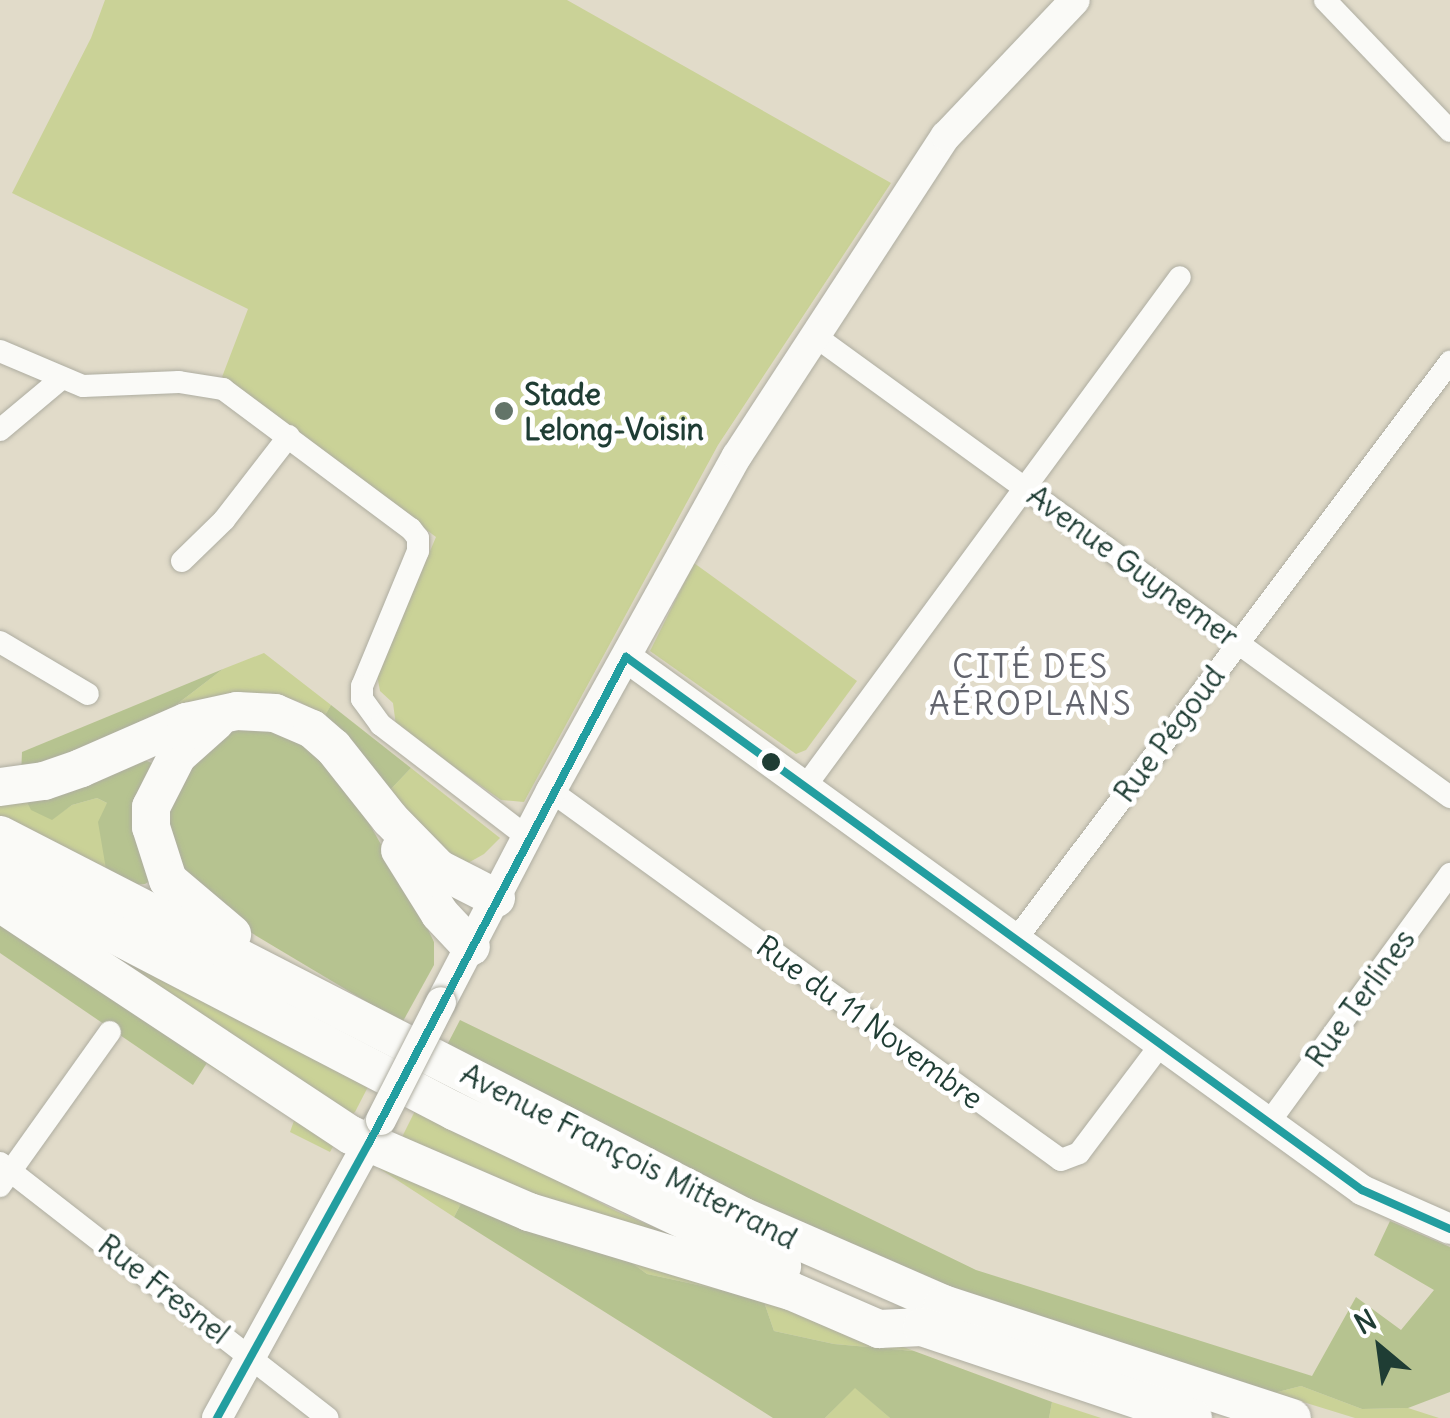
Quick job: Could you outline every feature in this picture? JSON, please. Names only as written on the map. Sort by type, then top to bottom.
[{"type":"highway","points":[[226,713],[192,738],[159,787],[151,807],[153,844],[168,880],[180,894],[292,985]]},
{"type":"highway","points":[[0,787],[44,781],[186,722],[226,713],[275,713],[312,728],[355,770],[390,819],[439,869],[496,898]]},
{"type":"highway","points":[[390,819],[398,846],[440,914],[471,947]]},
{"type":"highway","name":"Avenue François Mitterrand","points":[[0,835],[932,1315]]},
{"type":"highway","name":"Avenue François Mitterrand","points":[[0,876],[454,1111],[741,1248],[932,1315]]},
{"type":"highway","points":[[0,904],[351,1136],[375,1131],[528,1212],[791,1291],[880,1329],[932,1315],[1292,1418]]},
{"type":"highway","points":[[932,1315],[1193,1418]]},
{"type":"street","points":[[217,1418],[375,1131],[552,790],[737,456],[946,136],[1075,0]]},
{"type":"street","points":[[1325,0],[1450,131]]},
{"type":"street","points":[[806,784],[1180,277]]},
{"type":"street","name":"Avenue Guynemer","points":[[816,336],[1450,797]]},
{"type":"street","points":[[0,351],[62,379],[110,388],[179,382],[212,385],[289,436],[418,538],[418,551],[362,686],[367,712],[528,838]]},
{"type":"street","name":"Rue Pégoud","points":[[1017,938],[1450,362]]},
{"type":"street","points":[[28,366],[35,400]]},
{"type":"street","points":[[0,430],[62,379]]},
{"type":"street","points":[[182,561],[224,520],[289,436]]},
{"type":"street","points":[[0,642],[88,694]]},
{"type":"street","points":[[626,656],[1362,1190],[1450,1229]]},
{"type":"street","name":"Rue du 11 Novembre","points":[[552,790],[1061,1160],[1079,1153],[1162,1043]]},
{"type":"street","name":"Rue Terlines","points":[[1270,1121],[1450,874]]},
{"type":"street","points":[[4,1173],[110,1032]]},
{"type":"street","name":"Rue Fresnel","points":[[4,1173],[327,1418]]},
{"type":"green space","name":"Stade Lelong-Voisin","points":[[105,0],[567,0],[891,183],[718,445],[524,802],[501,800],[396,726],[393,703],[380,691],[377,675],[436,537],[222,377],[248,309],[12,193],[91,38]]},
{"type":"green space","points":[[694,563],[857,681],[806,750],[796,754],[650,651]]},
{"type":"green space","points":[[264,653],[331,705],[324,717],[300,702],[270,693],[244,693],[172,708],[223,669]]},
{"type":"green space","points":[[223,669],[172,708],[21,776],[22,752]]},
{"type":"green space","points":[[331,705],[411,768],[389,791],[324,717]]},
{"type":"green space","points":[[246,721],[308,746],[361,809],[422,917],[434,942],[434,965],[402,1023],[240,926],[192,887],[169,849],[167,799],[180,775],[224,734]]},
{"type":"green space","points":[[133,755],[161,767],[156,877],[145,884],[128,885],[107,875],[98,822],[107,803],[97,798],[72,805],[52,820],[31,810],[23,794]]},
{"type":"green space","points":[[411,768],[500,838],[468,863],[452,864],[389,791]]},
{"type":"green space","points":[[23,794],[52,819],[72,805],[97,798],[107,803],[107,875],[0,819],[0,797]]},
{"type":"green space","points":[[51,913],[370,1083],[355,1112],[349,1116]]},
{"type":"green space","points":[[0,915],[212,1055],[193,1085],[0,953]]},
{"type":"green space","points":[[460,1020],[976,1270],[1312,1376],[1356,1297],[1401,1330],[1434,1290],[1374,1255],[1390,1221],[1450,1247],[1450,1392],[1408,1408],[1362,1409],[1301,1386],[1274,1393],[955,1290],[792,1222],[446,1047]]},
{"type":"green space","points":[[212,1055],[335,1143],[330,1152],[290,1132],[295,1118],[207,1064]]},
{"type":"green space","points":[[417,1107],[616,1211],[681,1239],[524,1199],[402,1137]]},
{"type":"green space","points":[[381,1163],[465,1196],[454,1217],[377,1167]]},
{"type":"green space","points":[[465,1196],[610,1247],[647,1274],[763,1299],[774,1331],[834,1344],[914,1351],[1052,1402],[1049,1418],[890,1418],[855,1388],[825,1418],[773,1418],[454,1217]]},
{"type":"green space","points":[[610,1247],[797,1306],[914,1351],[834,1344],[774,1331],[763,1299],[647,1274]]},
{"type":"green space","points":[[1301,1386],[1362,1409],[1408,1408],[1439,1418],[1355,1418],[1274,1393]]},
{"type":"green space","points":[[855,1387],[890,1418],[825,1418]]},
{"type":"green space","points":[[1052,1402],[1101,1418],[1049,1418]]},
{"type":"transit line","name":"11","points":[[626,657],[1362,1190],[1450,1229]]},
{"type":"transit line","name":"11","points":[[217,1418],[369,1143],[626,657]]},
{"type":"place","name":"Stade Lelong-Voisin","points":[[504,411]]},
{"type":"district","name":"CITÉ DES AÉROPLANS","points":[[1031,686]]}]
